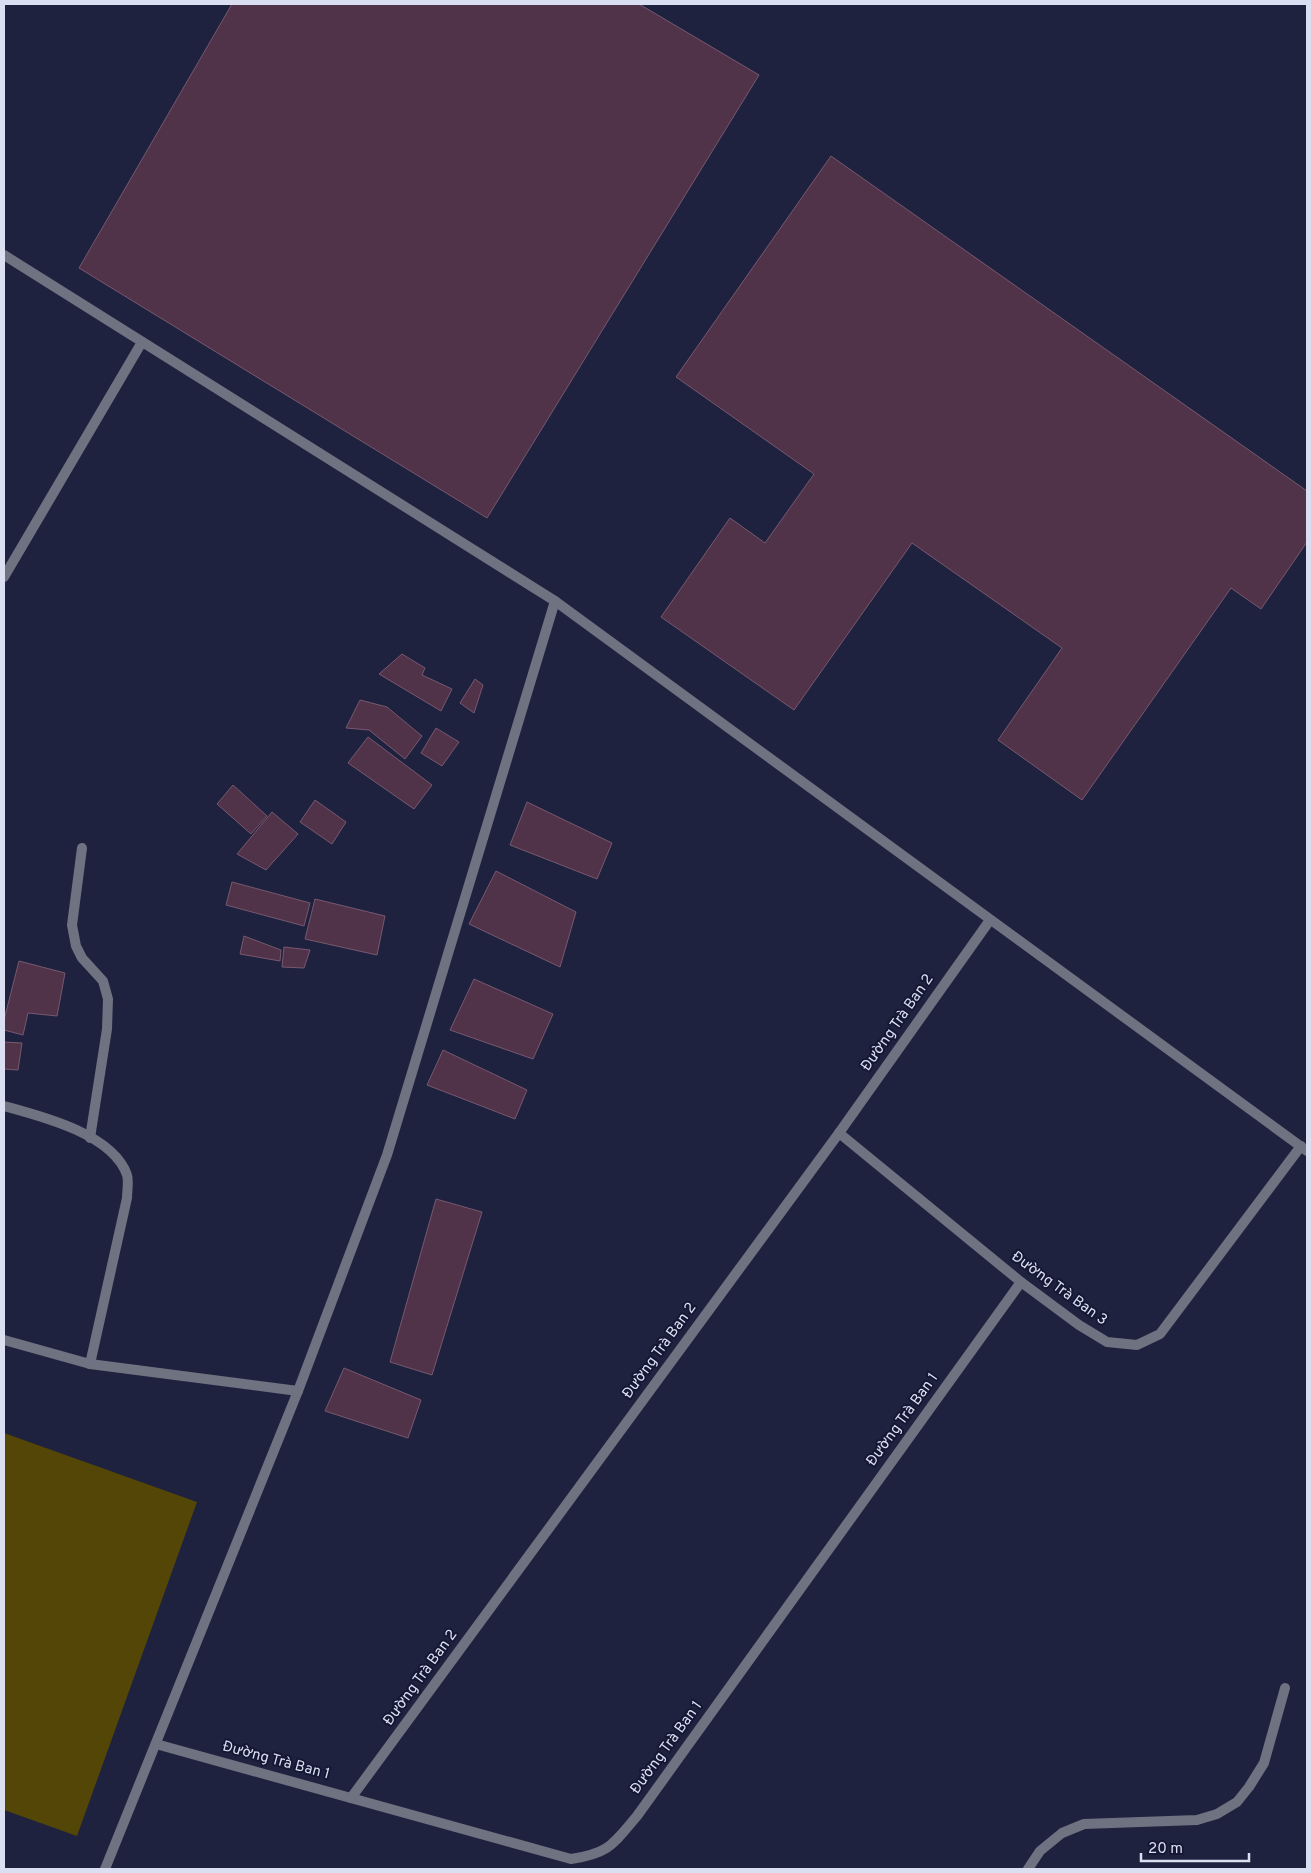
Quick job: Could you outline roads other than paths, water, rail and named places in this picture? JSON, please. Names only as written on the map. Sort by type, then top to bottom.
[{"type":"street","points":[[4,255],[555,601],[1304,1148]]},
{"type":"street","points":[[4,577],[142,342]]},
{"type":"street","points":[[105,1869],[298,1391],[387,1155],[555,601]]},
{"type":"street","points":[[82,848],[72,925],[76,946],[82,958],[103,981],[108,999],[107,1029],[90,1138]]},
{"type":"street","name":"Đường Trà Ban 2","points":[[351,1798],[839,1133],[990,920]]},
{"type":"street","points":[[4,1106],[44,1117],[79,1130],[107,1149],[122,1163],[128,1177],[127,1198],[90,1364]]},
{"type":"street","name":"Đường Trà Ban 3","points":[[839,1133],[1021,1282],[1079,1325],[1107,1342],[1137,1345],[1160,1334],[1304,1148]]},
{"type":"street","name":"Đường Trà Ban 1","points":[[156,1744],[570,1859],[591,1856],[611,1846],[637,1816],[1021,1282]]},
{"type":"street","points":[[4,1340],[90,1364],[298,1391]]},
{"type":"street","points":[[1028,1869],[1040,1851],[1062,1833],[1084,1824],[1197,1820],[1217,1814],[1237,1802],[1264,1763],[1285,1688]]}]
